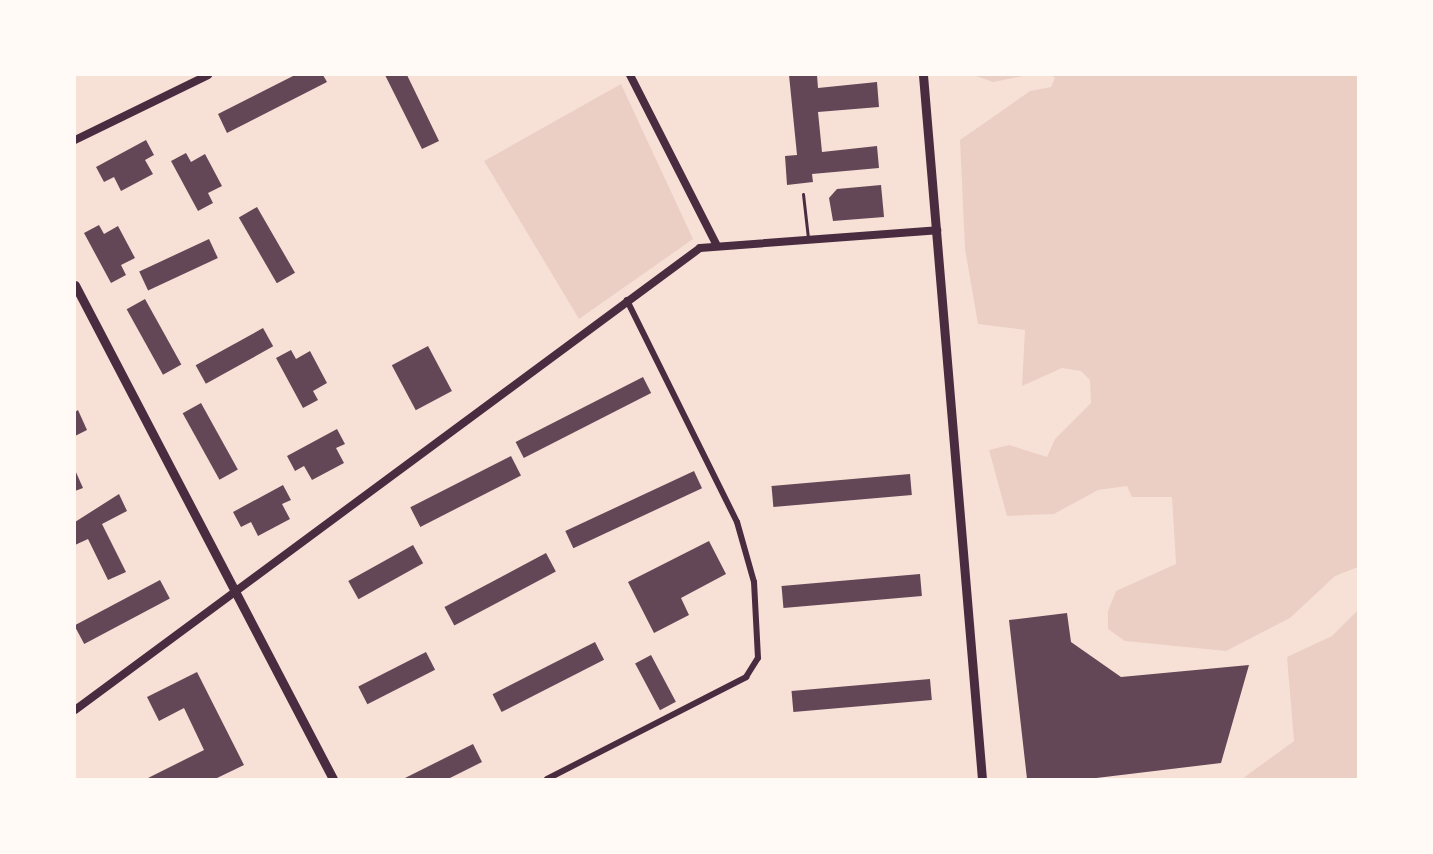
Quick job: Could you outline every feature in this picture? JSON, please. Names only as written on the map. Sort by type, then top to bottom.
[{"type":"main road","points":[[923,75],[982,779]]},
{"type":"main road","points":[[75,285],[238,591],[333,779]]},
{"type":"street","points":[[75,140],[208,75]]},
{"type":"street","points":[[630,75],[716,244]]},
{"type":"street","points":[[75,710],[684,258],[716,244],[937,230]]},
{"type":"street","points":[[547,779],[746,677],[758,658],[754,582],[737,522],[627,300]]},
{"type":"lane","points":[[803,194],[808,238]]},
{"type":"shaded area","points":[[973,75],[1028,75],[993,82]]},
{"type":"shaded area","points":[[1051,75],[1358,75],[1358,567],[1335,576],[1290,618],[1226,651],[1125,641],[1108,629],[1108,611],[1116,591],[1176,564],[1172,497],[1132,497],[1127,486],[1098,490],[1054,514],[1007,516],[989,450],[1009,445],[1047,457],[1055,439],[1091,403],[1090,380],[1081,371],[1062,368],[1022,386],[1025,330],[978,324],[965,249],[960,140],[1030,91],[1051,87],[1055,78]]},
{"type":"shaded area","points":[[621,84],[693,239],[579,319],[484,161]]},
{"type":"shaded area","points":[[1358,610],[1358,779],[1242,779],[1294,741],[1287,657],[1332,636]]},
{"type":"building","points":[[295,75],[323,75],[327,82],[227,133],[218,114]]},
{"type":"building","points":[[385,75],[407,75],[439,141],[422,149]]},
{"type":"building","points":[[789,75],[817,75],[818,88],[877,82],[879,107],[818,112],[822,152],[877,146],[879,168],[812,174],[813,182],[787,185],[785,156],[797,155]]},
{"type":"building","points":[[146,140],[154,155],[145,160],[153,174],[121,191],[114,177],[104,182],[96,167]]},
{"type":"building","points":[[186,153],[191,162],[205,154],[222,186],[208,193],[213,203],[198,211],[171,161]]},
{"type":"building","points":[[881,185],[884,217],[833,221],[829,198],[837,189]]},
{"type":"building","points":[[257,207],[295,273],[277,283],[239,218]]},
{"type":"building","points":[[99,225],[104,234],[118,226],[135,258],[121,265],[126,275],[111,283],[84,233]]},
{"type":"building","points":[[209,239],[218,258],[148,291],[139,272]]},
{"type":"building","points":[[145,299],[181,365],[163,375],[127,309]]},
{"type":"building","points":[[263,328],[273,346],[206,384],[196,365]]},
{"type":"building","points":[[428,346],[452,391],[416,410],[392,365]]},
{"type":"building","points":[[291,350],[296,359],[310,351],[327,383],[313,391],[318,400],[303,408],[276,358]]},
{"type":"building","points":[[643,377],[651,393],[524,458],[516,442]]},
{"type":"building","points":[[201,403],[238,469],[219,480],[183,413]]},
{"type":"building","points":[[78,410],[87,430],[75,436],[75,412]]},
{"type":"building","points":[[337,429],[345,444],[336,448],[344,463],[312,480],[304,466],[295,471],[287,456]]},
{"type":"building","points":[[511,456],[521,476],[420,527],[410,507]]},
{"type":"building","points":[[75,470],[83,488],[75,491]]},
{"type":"building","points":[[694,471],[702,488],[573,548],[565,531]]},
{"type":"building","points":[[910,474],[912,495],[773,507],[772,486]]},
{"type":"building","points":[[283,485],[291,500],[282,504],[290,519],[258,536],[251,522],[241,527],[233,512]]},
{"type":"building","points":[[119,494],[127,511],[102,524],[126,572],[108,580],[88,539],[75,545],[75,522]]},
{"type":"building","points":[[709,541],[726,574],[681,598],[689,615],[654,633],[628,582]]},
{"type":"building","points":[[413,545],[423,563],[358,599],[348,581]]},
{"type":"building","points":[[546,553],[556,572],[454,626],[444,607]]},
{"type":"building","points":[[920,574],[922,596],[783,608],[782,586]]},
{"type":"building","points":[[160,580],[170,599],[84,644],[75,625]]},
{"type":"building","points":[[1067,613],[1071,642],[1121,677],[1249,665],[1221,763],[1088,779],[1027,779],[1009,620]]},
{"type":"building","points":[[595,642],[604,660],[502,712],[493,694]]},
{"type":"building","points":[[426,652],[435,670],[367,704],[358,687]]},
{"type":"building","points":[[651,655],[676,702],[660,710],[635,663]]},
{"type":"building","points":[[197,672],[244,765],[215,779],[146,779],[204,750],[184,708],[159,721],[147,697]]},
{"type":"building","points":[[930,679],[932,700],[793,712],[792,691]]},
{"type":"building","points":[[473,744],[482,762],[448,779],[403,779]]}]
